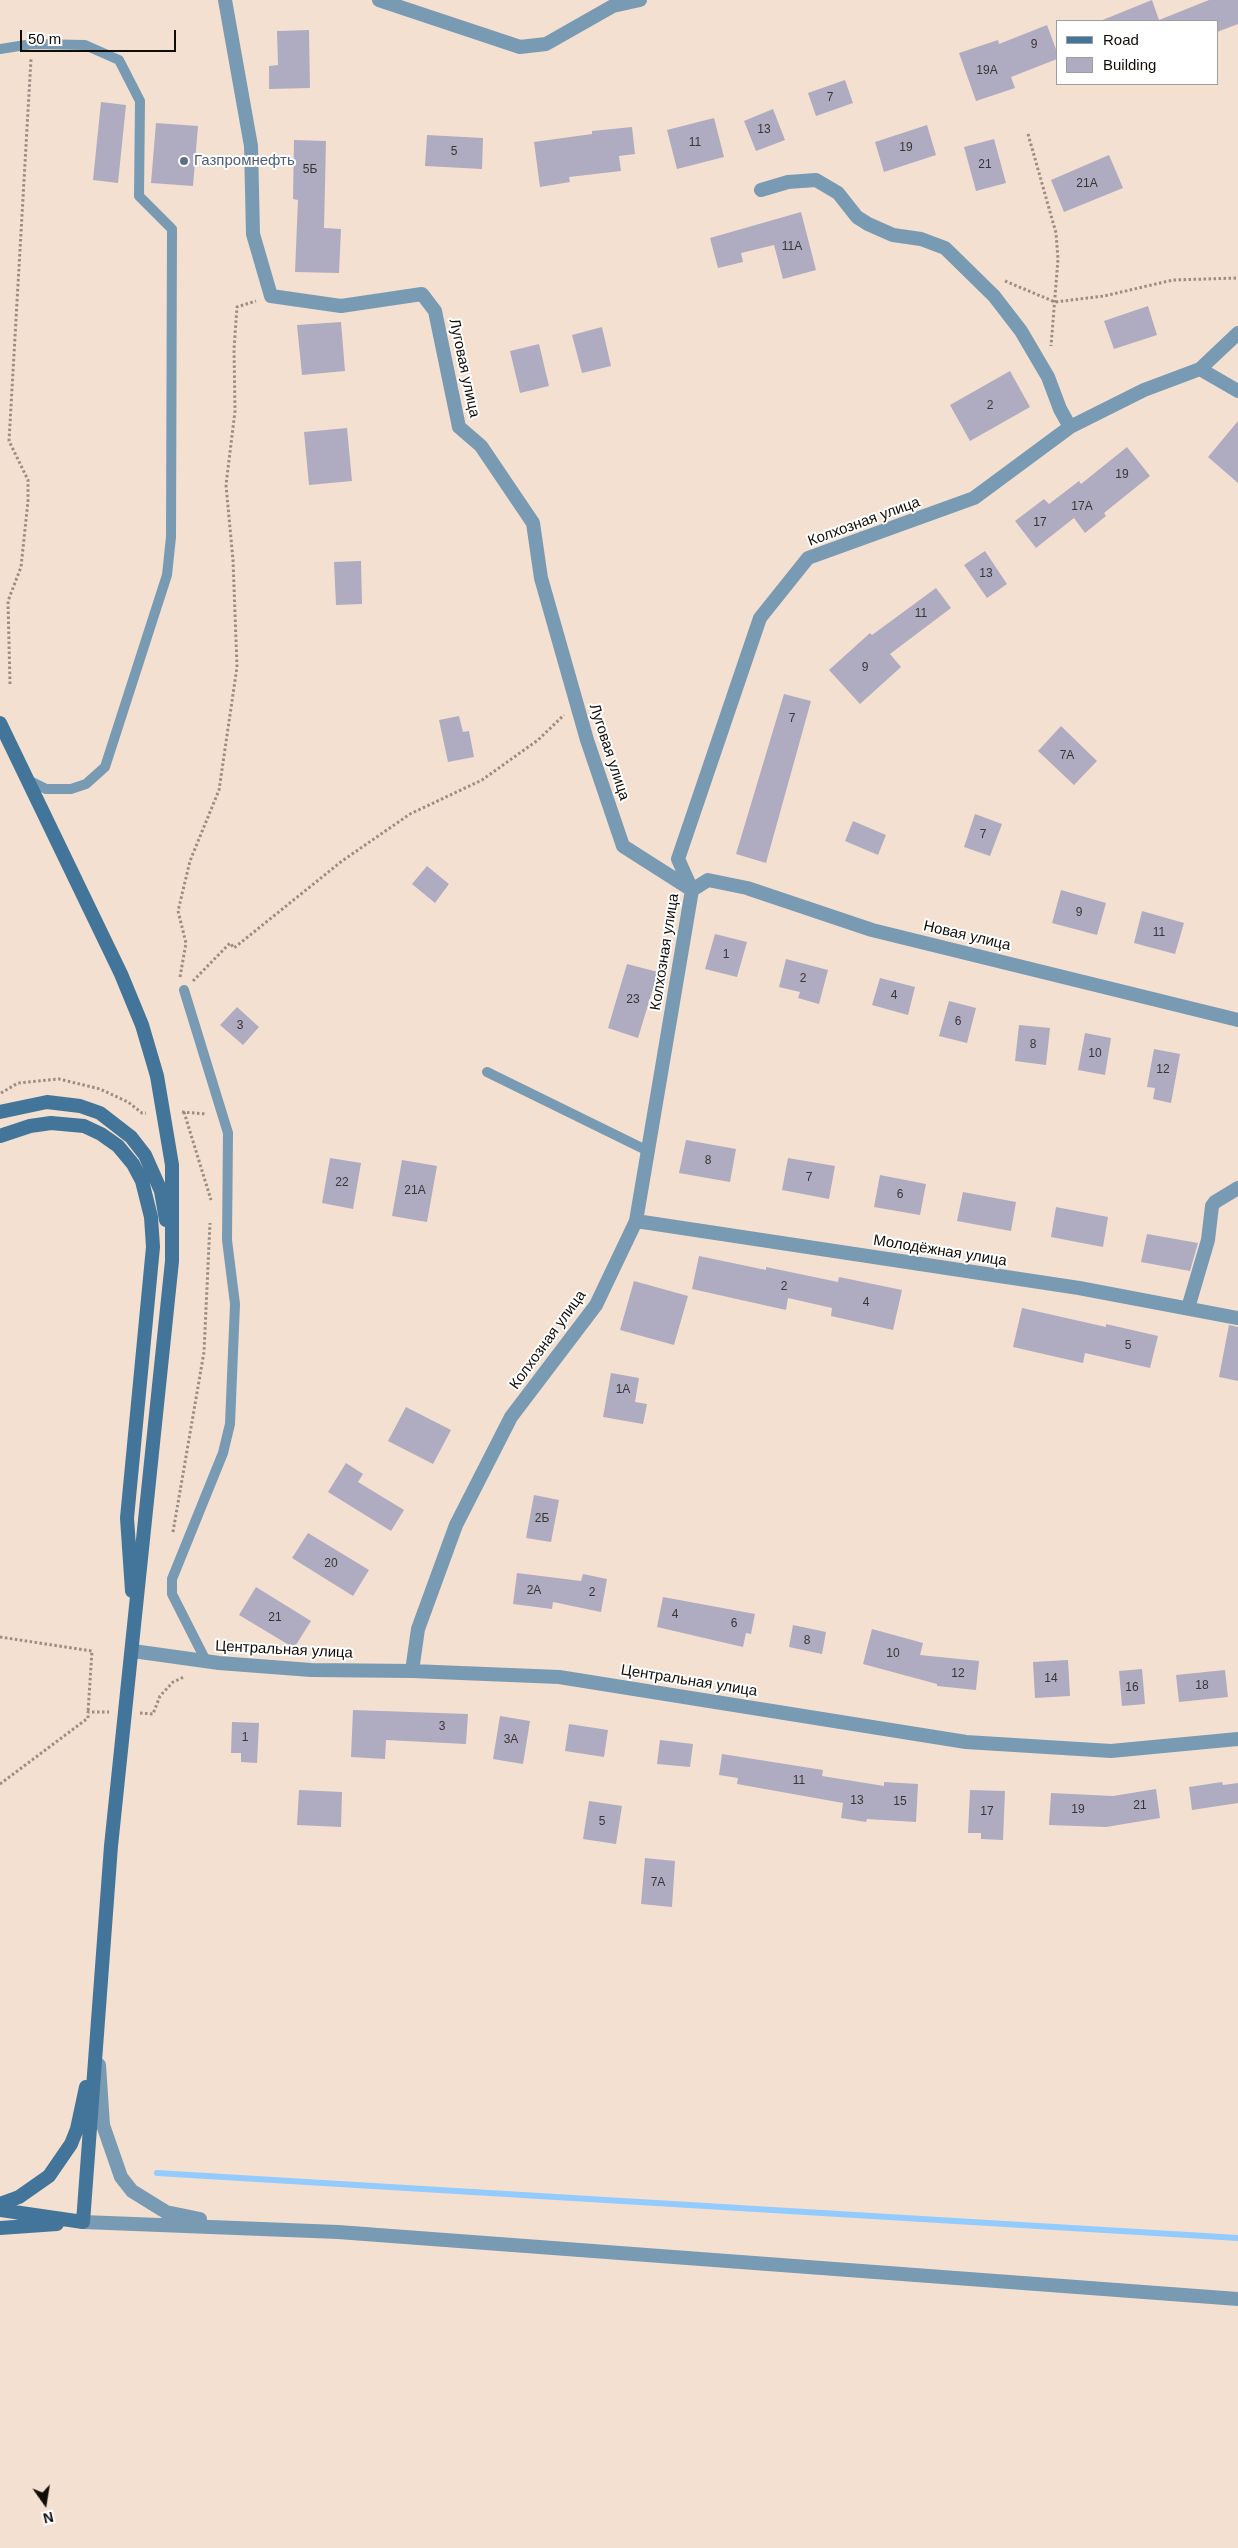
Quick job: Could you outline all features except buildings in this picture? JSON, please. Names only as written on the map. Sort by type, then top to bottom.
[{"type":"main road","points":[[0,723],[121,974],[150,1049],[165,1114],[172,1165],[172,1261],[133,1651],[123,1712],[83,2222]]},
{"type":"main road","points":[[0,1112],[47,1102],[65,1103],[100,1113],[116,1123],[145,1155],[154,1171],[161,1191],[172,1261]]},
{"type":"main road","points":[[0,1136],[30,1126],[51,1123],[84,1126],[101,1134],[118,1146],[142,1180],[152,1217],[153,1247],[127,1518],[135,1629]]},
{"type":"main road","points":[[0,2204],[19,2197],[49,2176],[71,2144],[77,2128],[97,2034]]},
{"type":"main road","points":[[0,2210],[83,2222]]},
{"type":"main road","points":[[0,2228],[83,2222]]},
{"type":"street","points":[[225,0],[251,146],[253,234],[271,296]]},
{"type":"street","points":[[379,0],[520,47],[546,44],[613,6],[640,0]]},
{"type":"street","points":[[761,190],[788,182],[816,180],[838,193],[857,216],[868,224],[893,234],[921,239],[945,248],[994,296],[1021,331],[1048,377],[1060,408],[1070,427]]},
{"type":"street","name":"Луговая улица","points":[[271,296],[341,306],[422,294],[435,311],[460,427],[481,446],[532,523],[541,578],[576,703],[623,846],[692,890]]},
{"type":"street","points":[[1238,333],[1200,369],[1238,391]]},
{"type":"street","name":"Колхозная улица","points":[[412,1671],[418,1629],[456,1525],[511,1417],[596,1305],[636,1221],[692,890],[678,859],[760,618],[808,558],[974,498],[1070,427],[1144,390],[1200,369]]},
{"type":"street","name":"Новая улица","points":[[692,890],[708,880],[747,888],[872,930],[1238,1020]]},
{"type":"street","points":[[1188,1308],[1208,1240],[1212,1206],[1215,1202],[1238,1188]]},
{"type":"street","name":"Молодёжная улица","points":[[636,1221],[1079,1288],[1238,1318]]},
{"type":"street","name":"Центральная улица","points":[[133,1651],[206,1661],[311,1670],[412,1671],[559,1677],[966,1742],[1111,1750],[1238,1739]]},
{"type":"street","points":[[97,2034],[103,2125],[114,2162],[121,2177],[132,2191],[166,2212],[187,2218],[338,2232],[1238,2299]]},
{"type":"street","points":[[83,2222],[338,2232]]},
{"type":"lane","points":[[0,49],[32,44],[85,45],[119,60],[140,101],[139,196],[172,230],[171,537],[167,575],[105,767],[86,784],[71,789],[46,789],[28,780]]},
{"type":"lane","points":[[184,990],[228,1133],[227,1240],[235,1304],[230,1424],[223,1453],[172,1579],[172,1594],[206,1661]]},
{"type":"lane","points":[[487,1072],[648,1151]]},
{"type":"path","points":[[10,684],[8,601],[21,568],[28,501],[28,480],[9,441],[32,44]]},
{"type":"path","points":[[1028,134],[1056,233],[1058,260],[1048,377]]},
{"type":"path","points":[[1000,278],[1055,302],[1104,296],[1173,280],[1238,278]]},
{"type":"path","points":[[271,296],[237,307],[234,349],[235,412],[226,485],[233,560],[237,667],[219,790],[190,861],[178,911],[186,943],[179,975],[184,990],[224,948],[230,944],[234,948],[342,861],[410,814],[482,780],[538,740],[576,703]]},
{"type":"path","points":[[210,1209],[211,1200],[184,1112],[222,1115]]},
{"type":"path","points":[[172,1536],[204,1352],[210,1218]]},
{"type":"path","points":[[0,1637],[92,1652],[88,1712]]},
{"type":"waterway","points":[[157,2173],[1238,2238]]},
{"type":"place","name":"Газпромнефть","points":[[184,161]]}]
